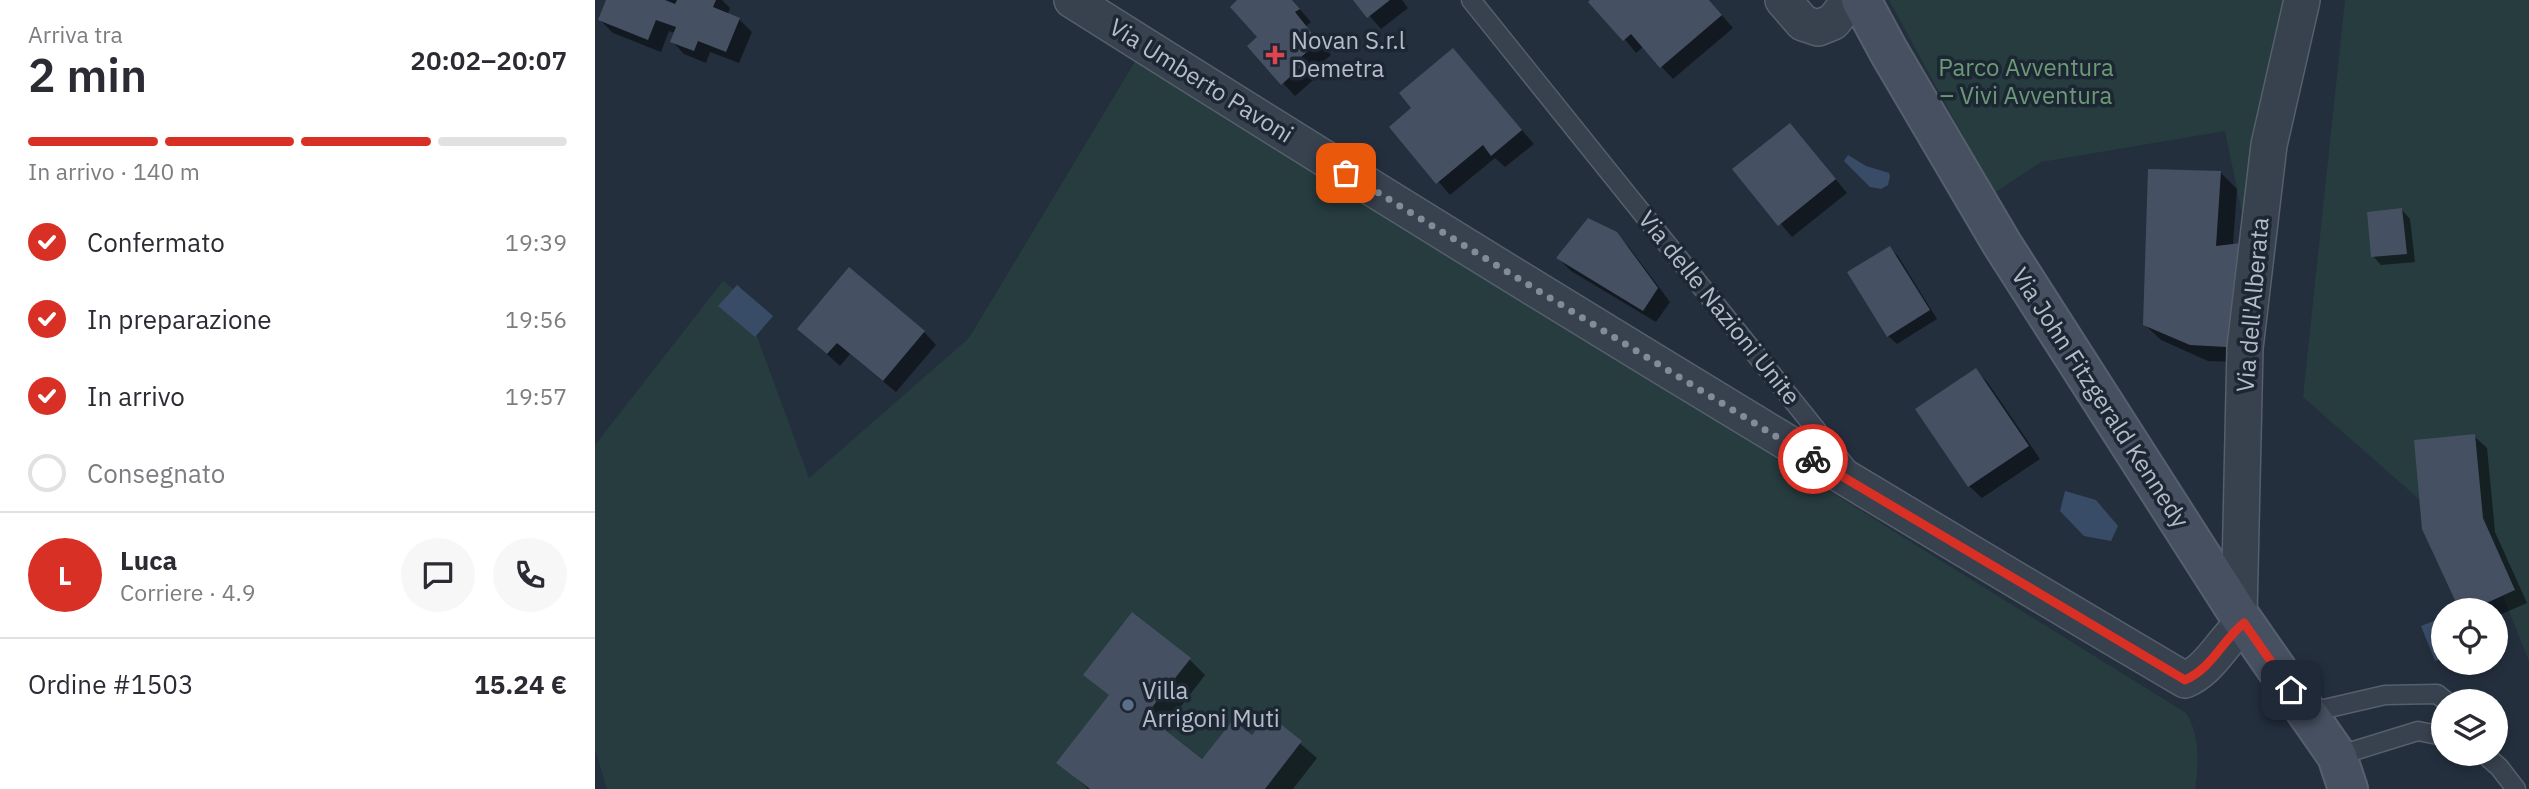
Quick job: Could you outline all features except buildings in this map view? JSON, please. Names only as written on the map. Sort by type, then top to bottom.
[{"type":"main road","name":"Via John Fitzgerald Kennedy","points":[[1861,0],[2002,244],[2241,619],[2307,713],[2343,773],[2361,789]]},
{"type":"street","name":"Via Umberto Pavoni","points":[[1072,0],[1439,230],[1867,492]]},
{"type":"street","points":[[1783,0],[1803,23],[1818,28],[1833,22],[1850,0]]},
{"type":"street","name":"Via dell'Alberata","points":[[2241,619],[2245,348],[2269,145],[2302,0]]},
{"type":"street","name":"Via delle Nazioni Unite","points":[[1867,492],[2185,680],[2197,675],[2213,660],[2241,619]]},
{"type":"lane","name":"Via delle Nazioni Unite","points":[[1471,0],[1867,492]]},
{"type":"lane","points":[[2307,713],[2385,695],[2431,694]]},
{"type":"lane","points":[[2343,773],[2418,731],[2431,734]]},
{"type":"lane","points":[[2499,766],[2516,789]]},
{"type":"green space","name":"Parco Avventura – Vivi Avventura","points":[[1889,0],[2295,0],[2248,242],[2225,131],[2041,162],[1994,193]]},
{"type":"green space","points":[[2345,0],[2529,0],[2529,661],[2508,608],[2508,598],[2504,598],[2489,561],[2303,397]]},
{"type":"green space","name":"Villa Arrigoni Muti","points":[[1136,60],[2186,713],[2194,731],[2197,750],[2195,789],[1265,789],[1302,741],[1269,715],[1252,735],[1233,720],[1202,759],[1146,715],[1158,634],[1090,789],[607,789],[595,749],[595,445],[723,281],[742,296],[809,478],[969,338]]},
{"type":"water","points":[[1848,155],[1866,166],[1889,173],[1888,185],[1881,189],[1870,187],[1844,161]]},
{"type":"water","points":[[737,285],[773,316],[755,337],[718,306]]},
{"type":"water","points":[[2065,491],[2096,500],[2118,526],[2111,541],[2084,536],[2060,511]]},
{"type":"water","points":[[2431,622],[2431,651],[2421,626]]},
{"type":"way so far","points":[[1346,173],[1813,459]]},
{"type":"place","name":"Novan S.r.l Demetra","points":[[1275,55]]},
{"type":"place","name":"Villa Arrigoni Muti","points":[[1128,705]]},
{"type":"route","points":[[1813,459],[2185,680],[2197,675],[2213,660],[2230,634],[2244,623],[2291,690]]}]
